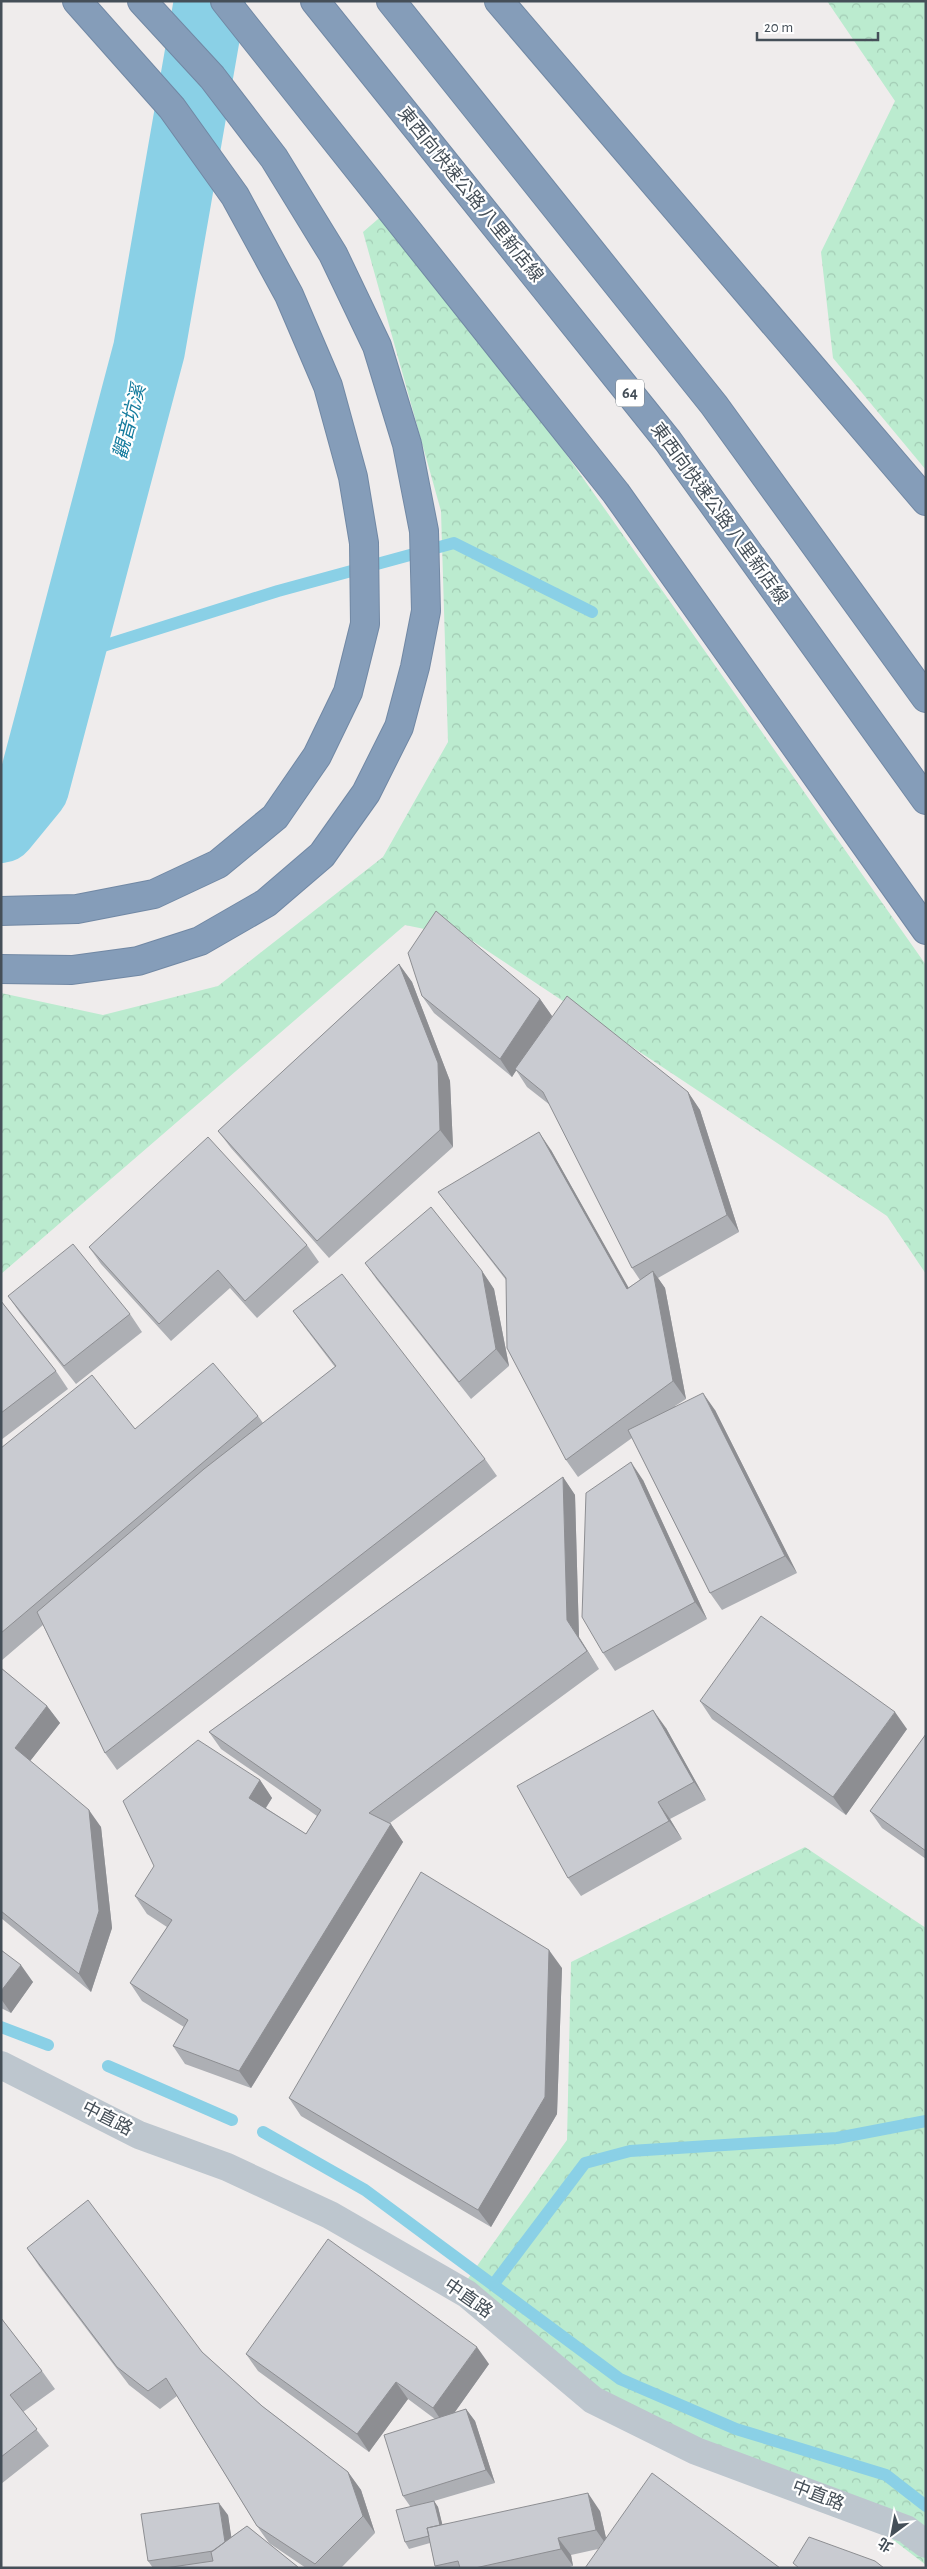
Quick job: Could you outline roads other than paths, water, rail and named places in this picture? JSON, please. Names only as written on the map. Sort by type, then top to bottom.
[{"type":"highway","points":[[1,911],[77,910],[154,894],[218,864],[275,816],[317,756],[348,692],[365,624],[364,543],[353,478],[328,386],[289,295],[235,196],[172,108],[78,1]]},
{"type":"highway","points":[[1,969],[72,970],[138,961],[200,941],[266,903],[322,855],[366,793],[399,727],[415,666],[426,611],[424,531],[407,444],[377,346],[333,254],[274,158],[212,77],[142,1]]},
{"type":"highway","points":[[225,1],[616,494],[926,930]]},
{"type":"highway","name":"東西向快速公路 八里新店線","points":[[315,1],[668,441],[926,800]]},
{"type":"highway","points":[[391,1],[714,406],[926,698]]},
{"type":"highway","points":[[500,1],[926,501]]},
{"type":"street","name":"中直路","points":[[1,2065],[139,2135],[227,2167],[330,2215],[467,2294],[593,2400],[696,2451],[906,2529],[926,2544]]},
{"type":"waterway","name":"觀音坑溪","points":[[1,827],[33,788],[149,350],[210,1]]},
{"type":"waterway","points":[[68,657],[278,591],[454,543],[592,612]]},
{"type":"waterway","points":[[1,2027],[48,2045]]},
{"type":"waterway","points":[[108,2066],[232,2120]]},
{"type":"waterway","points":[[493,2285],[585,2163],[630,2151],[837,2138],[926,2121]]},
{"type":"waterway","points":[[263,2132],[365,2190],[620,2379],[736,2429],[886,2475],[926,2506]]}]
